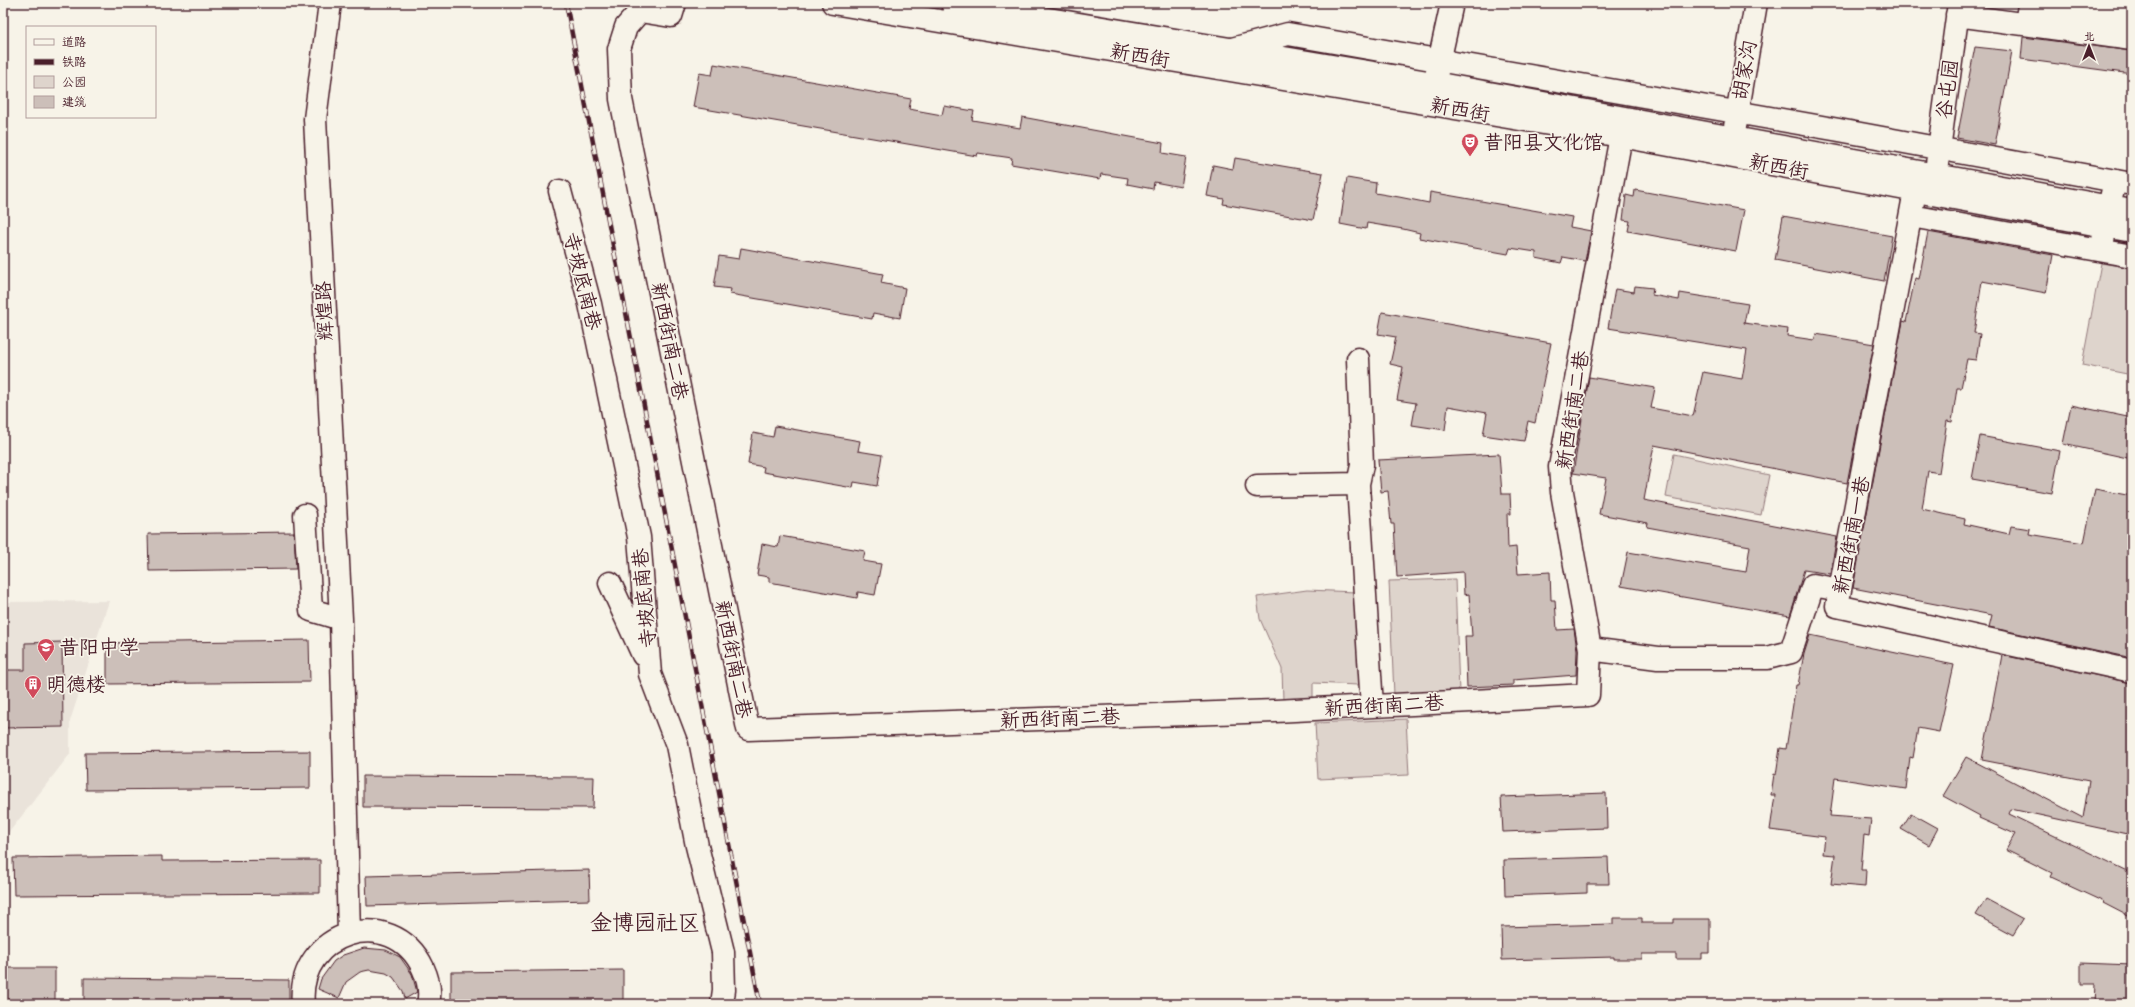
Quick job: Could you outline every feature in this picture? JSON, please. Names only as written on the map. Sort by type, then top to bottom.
[{"type":"street","name":"辉煌路","points":[[330,3],[315,119],[341,619],[348,934]]},
{"type":"street","name":"新西街南二巷","points":[[675,3],[670,16],[640,11],[626,27],[619,50],[621,99],[748,729],[1372,706],[1588,695],[1590,649],[1562,492],[1560,467],[1621,136]]},
{"type":"street","name":"新西街","points":[[833,3],[1621,136],[1915,191],[2108,216],[2132,211]]},
{"type":"street","name":"新西街","points":[[952,3],[1434,83],[1935,175],[2108,216],[2132,231]]},
{"type":"street","points":[[1434,83],[1440,62],[1452,3]]},
{"type":"street","name":"胡家沟","points":[[1733,138],[1756,3]]},
{"type":"street","points":[[2026,24],[2029,5],[2132,19]]},
{"type":"street","points":[[1958,9],[2026,24],[2132,39]]},
{"type":"street","name":"谷屯园","points":[[1935,175],[1958,9]]},
{"type":"street","points":[[1232,49],[1288,34],[1440,62],[1737,112],[2123,183],[2108,216],[2101,250]]},
{"type":"street","name":"寺坡底南巷","points":[[560,191],[592,312],[639,537],[650,674],[677,745],[697,846],[722,952],[724,990],[722,1004]]},
{"type":"street","name":"新西街南一巷","points":[[1915,191],[1839,598],[2132,671]]},
{"type":"street","points":[[1911,216],[2132,256]]},
{"type":"street","points":[[1358,359],[1362,465],[1358,484],[1372,706]]},
{"type":"street","points":[[1257,486],[1358,484]]},
{"type":"street","points":[[304,515],[311,610],[341,619]]},
{"type":"street","points":[[610,584],[637,640],[650,674]]},
{"type":"street","points":[[1590,649],[1658,658],[1767,658],[1791,652],[1813,585],[1839,598]]},
{"type":"street","points":[[303,1004],[304,980],[315,956],[325,946],[348,934],[362,931],[389,935],[412,951],[426,974],[429,988],[428,1004]]},
{"type":"shaded area","name":"昔阳中学","points":[[109,601],[70,721],[70,754],[3,840],[3,602]]},
{"type":"green space","points":[[2101,263],[2132,268],[2132,375],[2082,365]]},
{"type":"green space","points":[[1674,454],[1769,475],[1761,515],[1666,497]]},
{"type":"green space","points":[[1455,579],[1459,693],[1394,695],[1389,581]]},
{"type":"green space","points":[[1307,590],[1356,592],[1363,677],[1358,685],[1313,683],[1313,697],[1298,704],[1283,700],[1282,669],[1260,619],[1257,597]]},
{"type":"green space","points":[[1406,719],[1409,775],[1318,779],[1315,723]]},
{"type":"building","points":[[2023,37],[2132,51],[2132,74],[2021,59]]},
{"type":"building","points":[[1975,47],[2012,51],[1995,145],[1957,138]]},
{"type":"building","points":[[714,64],[911,99],[909,109],[942,115],[944,106],[974,111],[972,120],[1020,128],[1022,117],[1163,143],[1162,153],[1186,157],[1181,187],[1154,182],[1153,189],[1127,184],[1128,178],[1101,174],[1100,179],[1011,164],[1012,158],[978,153],[977,156],[693,107],[699,73],[712,75]]},
{"type":"building","points":[[1235,158],[1323,173],[1313,220],[1223,204],[1224,199],[1207,196],[1213,165],[1233,169]]},
{"type":"building","points":[[1347,178],[1376,183],[1375,193],[1429,203],[1430,192],[1572,217],[1570,227],[1591,231],[1585,261],[1563,257],[1561,263],[1536,258],[1536,252],[1510,248],[1508,254],[1419,238],[1420,233],[1403,229],[1367,223],[1366,229],[1340,224]]},
{"type":"building","points":[[1635,190],[1744,210],[1736,251],[1628,231],[1630,221],[1623,220],[1626,195],[1634,197]]},
{"type":"building","points":[[1783,216],[1892,236],[1884,281],[1775,260]]},
{"type":"building","points":[[1928,232],[2053,255],[2046,293],[1982,281],[1974,333],[1980,334],[1976,360],[1967,359],[1961,388],[1957,388],[1952,422],[1947,421],[1939,473],[1928,471],[1922,509],[1965,519],[1964,524],[2009,534],[2011,526],[2030,529],[2029,534],[2084,543],[2095,489],[2132,496],[2132,658],[1989,627],[1992,615],[1853,588],[1903,321],[1906,322],[1915,278],[1919,279]]},
{"type":"building","points":[[741,248],[883,274],[881,283],[905,288],[900,318],[873,313],[872,319],[730,294],[731,289],[714,287],[719,256],[739,259]]},
{"type":"building","points":[[1635,286],[1653,288],[1652,295],[1679,300],[1680,293],[1748,304],[1744,323],[1788,329],[1787,336],[1814,340],[1816,334],[1874,344],[1847,483],[1654,445],[1644,500],[1837,537],[1830,574],[1804,570],[1790,616],[1621,586],[1628,552],[1746,572],[1750,546],[1647,527],[1648,523],[1599,514],[1606,478],[1573,473],[1589,377],[1655,388],[1651,408],[1693,416],[1703,372],[1742,379],[1747,350],[1608,328],[1615,289],[1634,292]]},
{"type":"building","points":[[1382,312],[1551,343],[1535,423],[1528,421],[1524,441],[1483,435],[1487,413],[1448,406],[1445,430],[1412,425],[1416,403],[1397,400],[1403,367],[1390,364],[1396,337],[1378,334]]},
{"type":"building","points":[[2071,405],[2132,418],[2132,459],[2063,444]]},
{"type":"building","points":[[775,426],[860,441],[858,451],[882,455],[877,486],[854,482],[853,488],[763,472],[764,467],[748,464],[753,433],[773,437]]},
{"type":"building","points":[[1980,436],[2060,451],[2052,493],[1972,479]]},
{"type":"building","points":[[1499,454],[1502,494],[1510,494],[1511,514],[1507,514],[1508,548],[1516,547],[1518,574],[1550,572],[1551,600],[1555,600],[1557,630],[1574,629],[1577,650],[1576,675],[1513,680],[1513,685],[1467,687],[1465,636],[1472,636],[1469,594],[1464,595],[1463,572],[1397,577],[1394,524],[1391,524],[1388,491],[1381,492],[1378,460]]},
{"type":"building","points":[[294,532],[296,569],[149,571],[148,534]]},
{"type":"building","points":[[780,536],[865,551],[863,561],[881,564],[875,595],[858,592],[857,598],[769,582],[769,577],[757,575],[762,544],[778,547]]},
{"type":"building","points":[[1810,635],[1954,665],[1939,732],[1918,728],[1913,758],[1910,757],[1906,789],[1835,778],[1830,816],[1871,819],[1869,836],[1864,835],[1861,870],[1866,870],[1865,887],[1831,884],[1835,855],[1823,854],[1825,837],[1770,830],[1775,795],[1771,795],[1774,774],[1776,775],[1780,748],[1786,749],[1796,685],[1798,685],[1804,654]]},
{"type":"building","points":[[309,640],[310,682],[107,684],[107,643]]},
{"type":"building","name":"明德楼","points":[[62,642],[63,727],[3,728],[3,670],[25,670],[25,643]]},
{"type":"building","points":[[2002,655],[2132,683],[2132,802],[2127,834],[2011,809],[2009,814],[2132,873],[2132,918],[2103,903],[2104,902],[2050,877],[2052,873],[2006,850],[2015,834],[1979,818],[1980,816],[1943,796],[1966,757],[2083,818],[2089,781],[1982,760]]},
{"type":"building","points":[[310,751],[310,788],[86,790],[85,753]]},
{"type":"building","points":[[363,776],[594,777],[593,808],[363,807]]},
{"type":"building","points":[[1606,793],[1607,828],[1503,832],[1501,797]]},
{"type":"building","points":[[1911,813],[1938,828],[1929,845],[1901,829]]},
{"type":"building","points":[[162,856],[162,861],[320,860],[320,893],[14,895],[13,858]]},
{"type":"building","points":[[1608,857],[1609,884],[1587,884],[1587,893],[1505,896],[1504,860]]},
{"type":"building","points":[[589,870],[590,900],[367,906],[366,876]]},
{"type":"building","points":[[1986,899],[2023,919],[2013,935],[1976,915]]},
{"type":"building","points":[[1613,918],[1642,918],[1642,923],[1674,923],[1674,919],[1710,919],[1710,953],[1702,953],[1702,959],[1676,959],[1676,954],[1642,954],[1642,959],[1614,959],[1614,957],[1502,960],[1501,927],[1613,924]]},
{"type":"building","points":[[364,948],[386,950],[400,957],[412,974],[417,992],[405,999],[403,991],[393,977],[386,973],[369,970],[360,972],[346,982],[339,998],[318,989],[321,979],[334,961],[343,955]]},
{"type":"building","points":[[2081,963],[2132,965],[2132,1004],[2095,1004],[2096,984],[2081,984]]},
{"type":"building","points":[[3,968],[55,968],[55,1001],[3,1001]]},
{"type":"building","points":[[623,970],[623,1004],[451,1004],[451,972]]},
{"type":"building","points":[[84,978],[289,980],[289,1004],[84,1004]]},
{"type":"railway","points":[[566,3],[760,1004]]},
{"type":"place","name":"昔阳县文化馆","points":[[1470,157]]},
{"type":"place","name":"昔阳中学","points":[[46,662]]},
{"type":"place","name":"明德楼","points":[[33,699]]},
{"type":"district","name":"金博园社区","points":[[645,922]]}]
